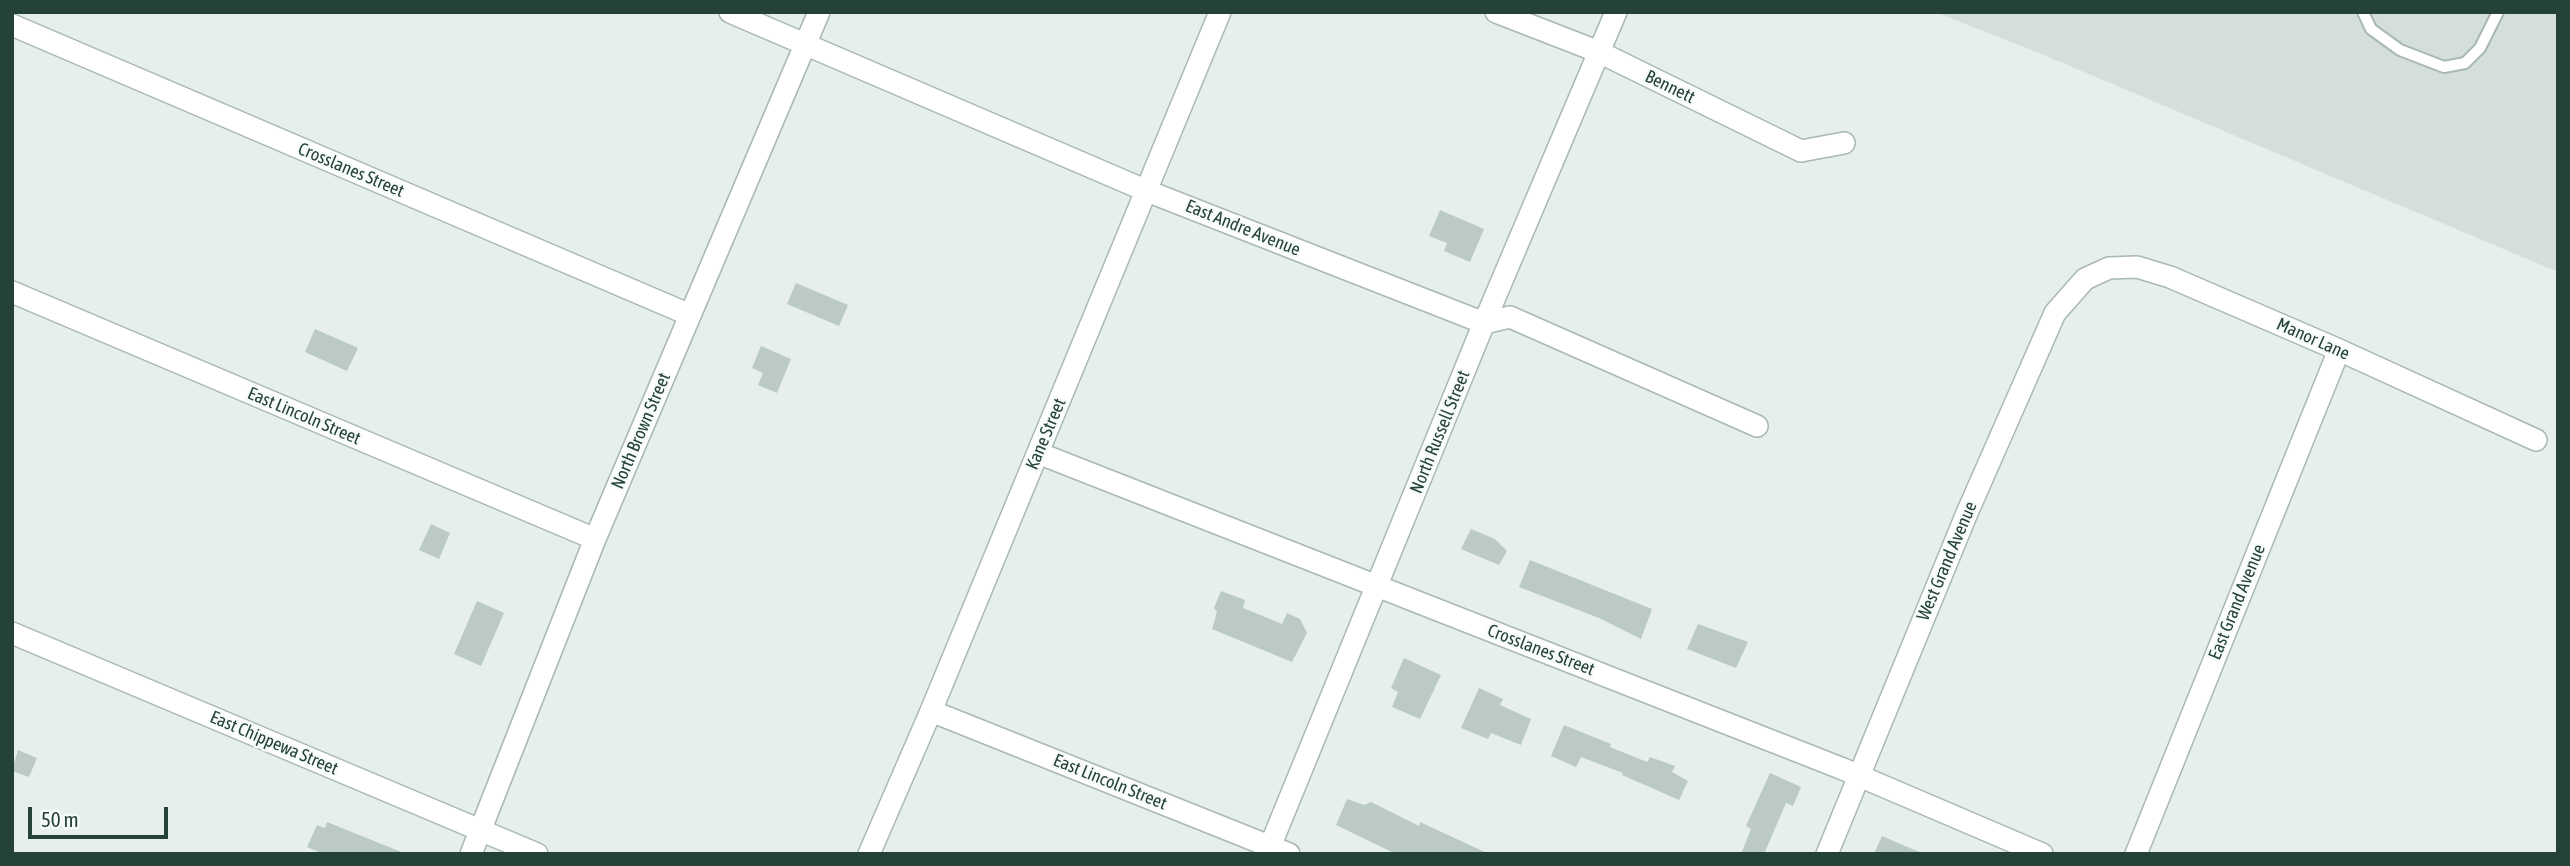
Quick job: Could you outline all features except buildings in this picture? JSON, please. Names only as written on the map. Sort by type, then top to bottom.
[{"type":"street","name":"East Andre Avenue","points":[[730,12],[1147,191],[1484,323],[1510,317],[1758,426]]},
{"type":"street","name":"North Brown Street","points":[[471,854],[596,539],[819,12]]},
{"type":"street","name":"Kane Street","points":[[869,854],[931,711],[1220,12]]},
{"type":"street","name":"Bennett","points":[[1496,12],[1599,52],[1801,151],[1844,143]]},
{"type":"street","name":"North Russell Street","points":[[1275,851],[1484,323],[1616,12]]},
{"type":"street","name":"Crosslanes Street","points":[[12,25],[690,315]]},
{"type":"street","name":"Manor Lane","points":[[2085,279],[2109,268],[2137,267],[2170,277],[2536,440]]},
{"type":"street","name":"West Grand Avenue","points":[[1827,854],[1967,513],[2055,313],[2085,279]]},
{"type":"street","name":"East Lincoln Street","points":[[12,292],[596,539]]},
{"type":"street","name":"East Grand Avenue","points":[[2136,854],[2339,350]]},
{"type":"street","name":"Crosslanes Street","points":[[1038,453],[1858,775],[2042,854]]},
{"type":"street","name":"East Chippewa Street","points":[[12,633],[537,854]]},
{"type":"street","name":"East Lincoln Street","points":[[931,711],[1275,851]]},
{"type":"lane","points":[[2363,12],[2371,29],[2400,50],[2444,66],[2465,63],[2480,48],[2498,12]]},
{"type":"shaded area","points":[[1935,12],[2558,12],[2558,272],[2039,53]]}]
